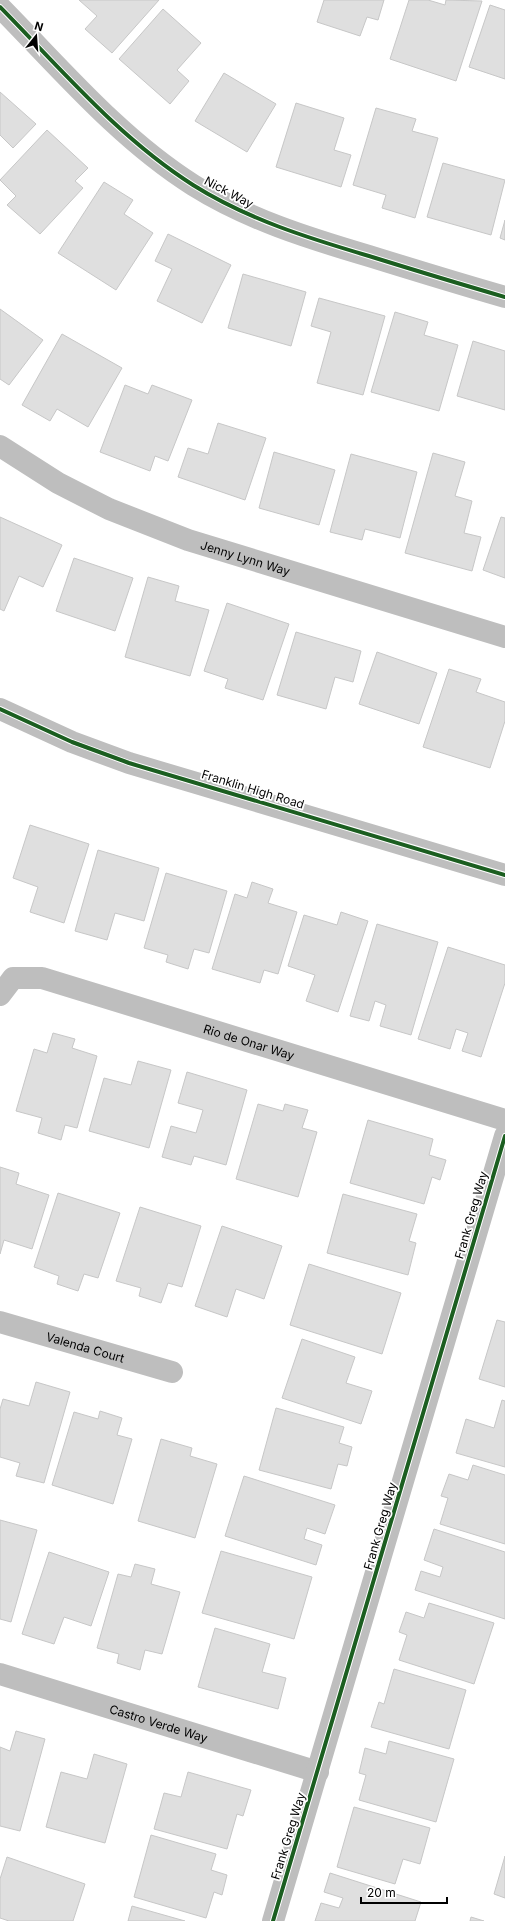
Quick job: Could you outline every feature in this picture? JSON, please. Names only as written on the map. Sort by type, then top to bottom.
[{"type":"street","name":"Nick Way","points":[[0,7],[117,126],[159,161],[194,185],[251,216],[311,238],[505,297]]},
{"type":"street","name":"Jenny Lynn Way","points":[[0,446],[58,483],[109,509],[188,540],[505,637]]},
{"type":"street","name":"Franklin High Road","points":[[0,709],[72,742],[129,762],[505,875]]},
{"type":"street","name":"Rio de Onar Way","points":[[0,995],[13,978],[42,978],[505,1120]]},
{"type":"street","name":"Frank Greg Way","points":[[273,1921],[505,1136]]},
{"type":"street","name":"Valenda Court","points":[[0,1322],[172,1372]]},
{"type":"street","name":"Castro Verde Way","points":[[0,1674],[318,1772]]},
{"type":"building","points":[[79,0],[159,0],[112,53],[85,29],[97,16]]},
{"type":"building","points":[[324,0],[384,0],[378,20],[367,17],[360,36],[317,22]]},
{"type":"building","points":[[409,0],[428,0],[445,5],[446,0],[482,1],[456,81],[390,59]]},
{"type":"building","points":[[490,5],[505,10],[505,79],[469,67]]},
{"type":"building","points":[[163,9],[201,43],[177,70],[189,81],[170,104],[119,59]]},
{"type":"building","points":[[224,73],[276,104],[247,152],[195,121]]},
{"type":"building","points":[[0,92],[36,124],[13,148],[0,135]]},
{"type":"building","points":[[296,103],[344,118],[334,150],[351,155],[341,187],[276,167]]},
{"type":"building","points":[[376,108],[416,119],[412,131],[438,138],[415,218],[382,208],[386,195],[353,185]]},
{"type":"building","points":[[47,130],[88,168],[75,181],[83,188],[40,234],[7,205],[16,196],[0,180]]},
{"type":"building","points":[[443,163],[505,180],[491,235],[427,217]]},
{"type":"building","points":[[104,182],[133,200],[124,214],[153,233],[116,290],[58,253]]},
{"type":"building","points":[[505,220],[505,240],[500,238]]},
{"type":"building","points":[[168,234],[231,265],[202,323],[157,301],[172,269],[155,261]]},
{"type":"building","points":[[243,274],[306,292],[291,346],[228,328]]},
{"type":"building","points":[[319,298],[385,316],[363,395],[317,383],[331,332],[311,326]]},
{"type":"building","points":[[0,309],[43,340],[9,385],[0,379]]},
{"type":"building","points":[[395,312],[428,322],[424,335],[458,345],[439,411],[371,392]]},
{"type":"building","points":[[62,334],[122,368],[88,427],[57,409],[50,421],[22,405]]},
{"type":"building","points":[[473,341],[505,351],[505,410],[457,396]]},
{"type":"building","points":[[125,385],[148,394],[152,385],[192,400],[168,461],[155,456],[150,471],[100,452]]},
{"type":"building","points":[[218,423],[266,438],[245,500],[178,477],[188,448],[208,454]]},
{"type":"building","points":[[274,452],[335,470],[319,525],[259,508]]},
{"type":"building","points":[[433,453],[465,462],[455,496],[472,501],[464,533],[481,537],[472,571],[405,553]]},
{"type":"building","points":[[351,454],[417,472],[400,538],[365,529],[362,540],[330,532]]},
{"type":"building","points":[[0,517],[62,545],[43,587],[19,576],[4,611],[0,609]]},
{"type":"building","points":[[501,517],[505,518],[505,578],[483,570]]},
{"type":"building","points":[[74,558],[133,578],[115,631],[56,611]]},
{"type":"building","points":[[148,577],[179,586],[175,601],[209,610],[190,676],[125,657]]},
{"type":"building","points":[[227,603],[289,624],[263,700],[225,688],[228,679],[204,671]]},
{"type":"building","points":[[296,632],[361,651],[353,682],[335,677],[326,709],[277,695]]},
{"type":"building","points":[[377,652],[437,673],[419,724],[359,704]]},
{"type":"building","points":[[449,669],[481,679],[476,692],[505,702],[505,721],[490,768],[423,747]]},
{"type":"building","points":[[30,825],[89,844],[64,923],[30,912],[38,887],[13,878]]},
{"type":"building","points":[[98,850],[159,868],[144,921],[115,913],[107,940],[75,931]]},
{"type":"building","points":[[166,873],[227,891],[209,953],[194,949],[188,969],[166,962],[168,955],[144,948]]},
{"type":"building","points":[[252,882],[273,889],[268,903],[297,912],[278,974],[264,970],[260,983],[212,969],[235,894],[247,898]]},
{"type":"building","points":[[341,912],[368,921],[338,1012],[306,1001],[315,975],[288,966],[304,915],[337,925]]},
{"type":"building","points":[[377,924],[438,942],[411,1035],[380,1026],[386,1005],[375,1001],[369,1021],[350,1016]]},
{"type":"building","points":[[448,947],[505,965],[505,983],[481,1057],[462,1051],[468,1033],[456,1029],[450,1049],[418,1039]]},
{"type":"building","points":[[53,1033],[75,1039],[72,1048],[97,1056],[77,1128],[65,1125],[61,1140],[38,1133],[42,1118],[16,1111],[34,1049],[47,1053]]},
{"type":"building","points":[[138,1061],[171,1070],[149,1148],[89,1131],[104,1078],[131,1085]]},
{"type":"building","points":[[187,1072],[247,1090],[226,1165],[194,1156],[191,1165],[162,1157],[171,1126],[196,1133],[203,1110],[178,1103]]},
{"type":"building","points":[[258,1104],[283,1111],[285,1104],[308,1110],[302,1128],[317,1132],[298,1197],[236,1179]]},
{"type":"building","points":[[368,1120],[433,1139],[429,1155],[446,1160],[440,1180],[432,1177],[424,1204],[350,1183]]},
{"type":"building","points":[[0,1167],[19,1173],[16,1184],[49,1195],[32,1249],[4,1240],[0,1254]]},
{"type":"building","points":[[58,1193],[120,1213],[98,1278],[84,1274],[78,1291],[57,1284],[59,1276],[34,1267]]},
{"type":"building","points":[[343,1194],[417,1214],[409,1241],[416,1243],[408,1275],[327,1253]]},
{"type":"building","points":[[140,1207],[201,1226],[182,1287],[168,1283],[161,1303],[139,1296],[141,1288],[116,1281]]},
{"type":"building","points":[[222,1226],[282,1246],[264,1299],[236,1289],[227,1317],[195,1306]]},
{"type":"building","points":[[309,1264],[401,1293],[382,1354],[290,1325]]},
{"type":"building","points":[[497,1320],[505,1322],[505,1387],[479,1379]]},
{"type":"building","points":[[302,1339],[355,1357],[346,1383],[372,1391],[361,1424],[282,1398]]},
{"type":"building","points":[[36,1382],[70,1392],[44,1483],[16,1476],[20,1463],[0,1457],[0,1409],[3,1399],[29,1406]]},
{"type":"building","points":[[502,1400],[505,1401],[505,1467],[456,1453],[466,1419],[494,1428]]},
{"type":"building","points":[[276,1408],[344,1427],[339,1443],[352,1447],[347,1466],[338,1464],[331,1489],[259,1470]]},
{"type":"building","points":[[100,1411],[122,1418],[117,1435],[132,1439],[113,1504],[52,1485],[74,1412],[98,1419]]},
{"type":"building","points":[[161,1439],[192,1448],[190,1456],[217,1464],[195,1538],[138,1521]]},
{"type":"building","points":[[473,1465],[505,1475],[505,1544],[440,1524],[448,1498],[441,1496],[449,1474],[468,1480]]},
{"type":"building","points":[[244,1476],[335,1505],[325,1534],[307,1528],[304,1539],[322,1545],[316,1565],[225,1536]]},
{"type":"building","points":[[0,1520],[37,1530],[11,1622],[0,1619]]},
{"type":"building","points":[[434,1529],[505,1552],[505,1619],[415,1590],[421,1571],[440,1577],[443,1567],[424,1560]]},
{"type":"building","points":[[221,1551],[312,1577],[294,1639],[202,1613]]},
{"type":"building","points":[[49,1552],[109,1572],[91,1626],[64,1617],[54,1644],[22,1634]]},
{"type":"building","points":[[135,1564],[155,1569],[151,1584],[180,1592],[162,1654],[145,1650],[140,1670],[117,1663],[119,1654],[97,1648],[118,1574],[131,1577]]},
{"type":"building","points":[[429,1603],[494,1623],[474,1684],[399,1660],[407,1635],[399,1632],[406,1612],[424,1618]]},
{"type":"building","points":[[215,1628],[270,1644],[262,1672],[286,1678],[278,1709],[198,1687]]},
{"type":"building","points":[[394,1669],[466,1690],[449,1749],[371,1727],[379,1702],[384,1704]]},
{"type":"building","points":[[16,1731],[45,1739],[20,1831],[0,1826],[0,1747],[10,1751]]},
{"type":"building","points":[[389,1741],[454,1759],[436,1822],[359,1800],[366,1775],[359,1773],[365,1748],[386,1754]]},
{"type":"building","points":[[94,1754],[127,1764],[105,1843],[46,1827],[61,1772],[87,1779]]},
{"type":"building","points":[[188,1772],[251,1790],[243,1816],[237,1814],[227,1849],[154,1829],[164,1793],[181,1797]]},
{"type":"building","points":[[354,1807],[430,1828],[420,1864],[403,1859],[395,1884],[337,1867]]},
{"type":"building","points":[[151,1835],[216,1854],[211,1870],[227,1875],[222,1895],[214,1892],[206,1918],[134,1897]]},
{"type":"building","points":[[505,1856],[505,1898],[494,1894]]},
{"type":"building","points":[[7,1857],[85,1884],[73,1921],[9,1921],[0,1918],[0,1879]]},
{"type":"building","points":[[330,1873],[421,1902],[415,1921],[315,1921],[321,1903],[339,1908],[343,1898],[324,1892]]},
{"type":"building","points":[[132,1906],[185,1921],[128,1921]]},
{"type":"building","points":[[471,1917],[484,1921],[470,1921]]},
{"type":"cycle path","points":[[0,7],[68,78],[115,124],[140,146],[193,185],[256,218],[301,235],[505,297]]},
{"type":"cycle path","points":[[0,709],[72,742],[129,763],[505,875]]},
{"type":"cycle path","points":[[273,1921],[505,1136]]}]
